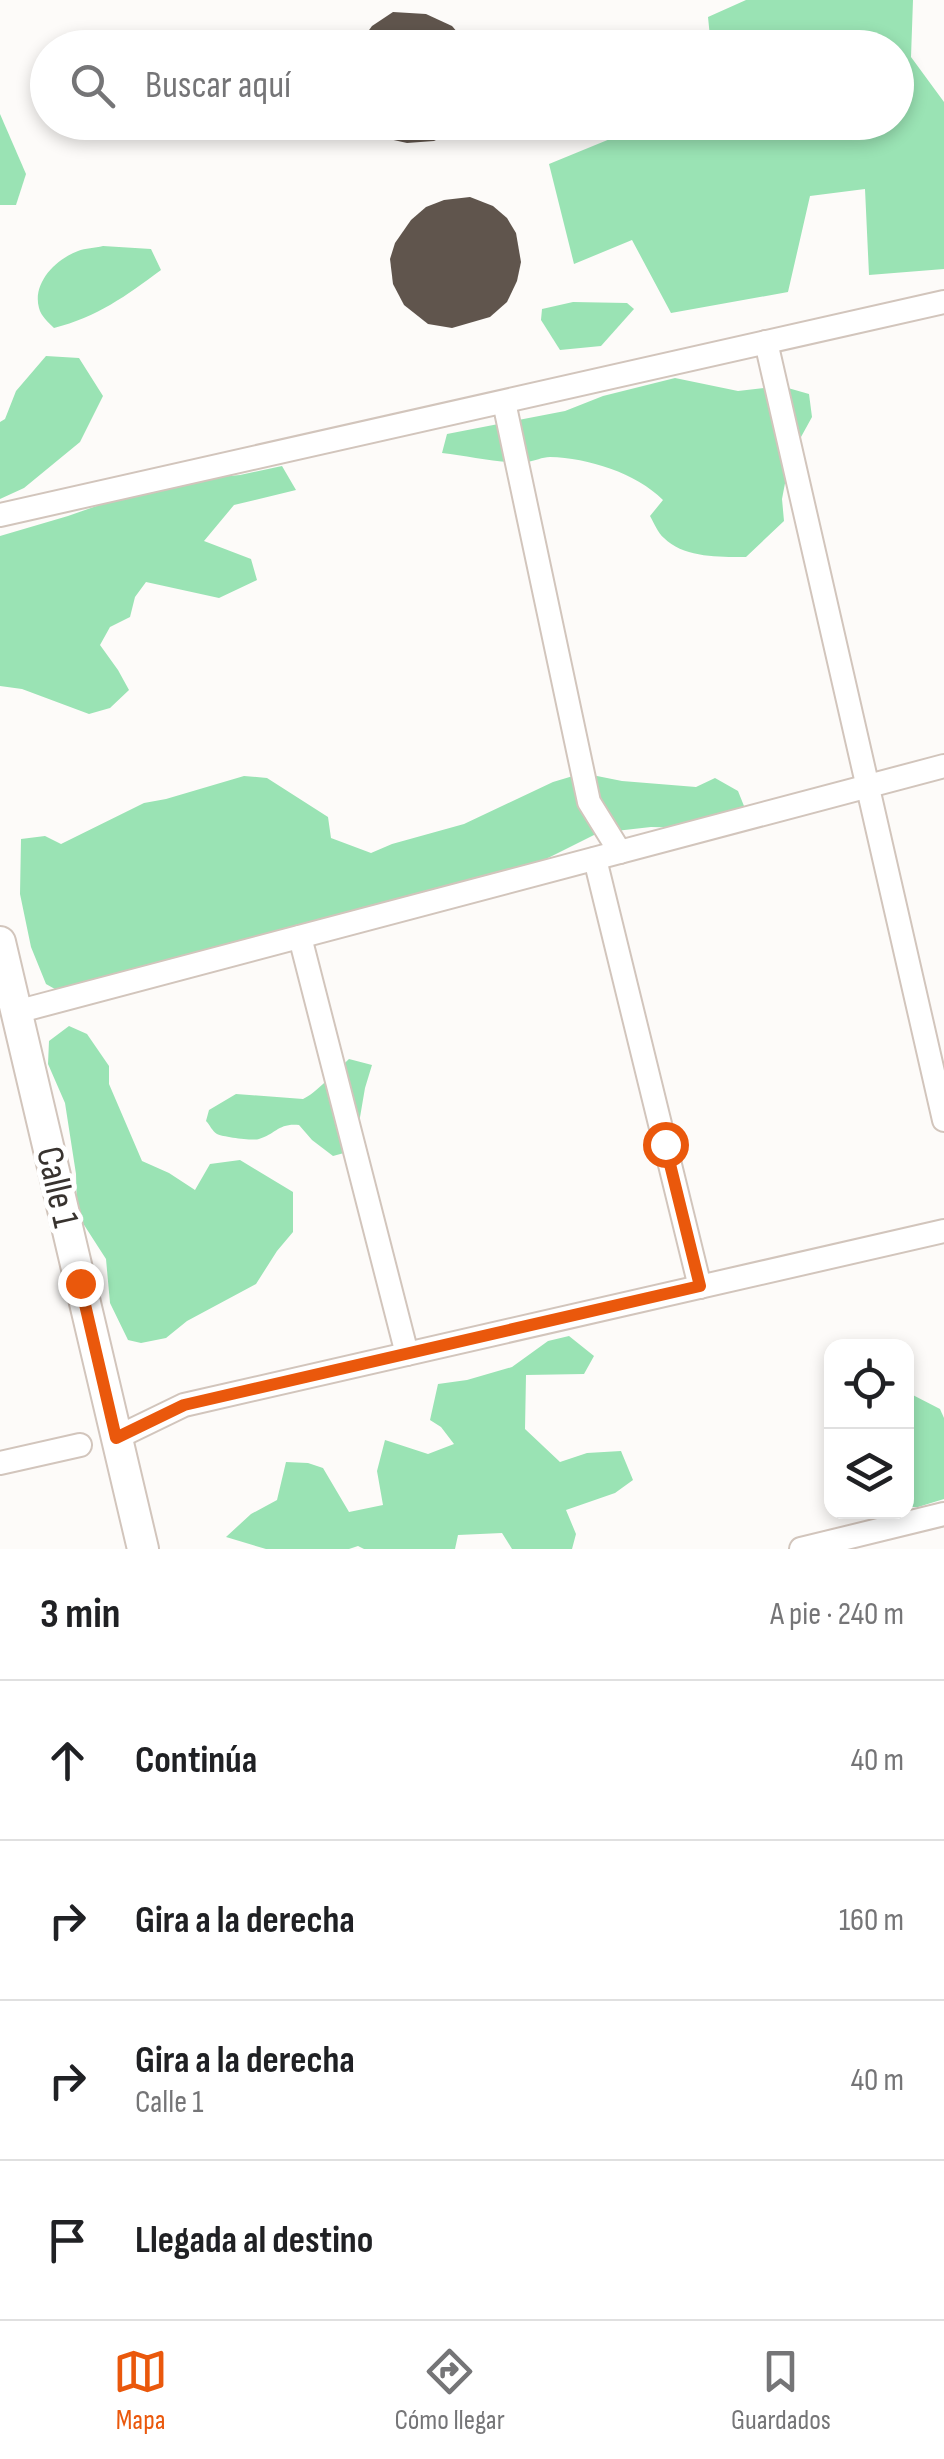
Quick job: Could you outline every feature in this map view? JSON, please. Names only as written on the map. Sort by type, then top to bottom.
[{"type":"street","points":[[0,515],[944,302]]},
{"type":"street","points":[[766,342],[944,1120]]},
{"type":"street","points":[[504,402],[589,802],[620,852]]},
{"type":"street","points":[[16,1012],[944,766]]},
{"type":"street","points":[[595,859],[700,1286]]},
{"type":"street","points":[[300,937],[406,1354]]},
{"type":"street","name":"Calle 1","points":[[0,942],[142,1549]]},
{"type":"street","points":[[116,1438],[184,1405],[944,1230]]},
{"type":"street","points":[[0,1463],[80,1445]]},
{"type":"street","points":[[801,1549],[944,1514]]},
{"type":"green space","points":[[746,0],[913,0],[912,30],[709,30],[708,17]]},
{"type":"green space","points":[[914,61],[944,102],[944,269],[869,275],[865,189],[810,196],[788,292],[671,313],[632,240],[574,264],[549,164],[608,140],[914,140]]},
{"type":"green space","points":[[0,114],[26,174],[16,205],[0,205]]},
{"type":"green space","points":[[103,246],[151,249],[161,270],[98,312],[54,328],[39,308],[42,281],[70,255]]},
{"type":"green space","points":[[573,302],[627,303],[634,309],[601,346],[560,350],[541,320],[542,309]]},
{"type":"green space","points":[[46,356],[79,358],[103,396],[80,442],[24,488],[0,499],[0,422],[5,419],[16,391]]},
{"type":"green space","points":[[675,378],[738,391],[788,388],[809,394],[812,417],[790,457],[782,499],[784,521],[746,557],[703,555],[672,545],[650,516],[663,500],[639,482],[611,469],[565,458],[517,462],[442,453],[447,434],[565,411],[603,396]]},
{"type":"green space","points":[[282,466],[296,490],[234,505],[204,541],[251,559],[257,580],[219,598],[146,582],[135,597],[130,617],[110,627],[100,645],[129,690],[110,708],[89,714],[22,689],[0,686],[0,536],[165,482],[240,475]]},
{"type":"green space","points":[[244,776],[267,778],[328,817],[331,838],[371,853],[464,824],[573,776],[696,787],[715,778],[738,791],[746,811],[693,828],[651,827],[598,833],[500,882],[69,997],[46,984],[31,947],[20,894],[21,839],[45,836],[61,844],[144,803]]},
{"type":"green space","points":[[69,1026],[87,1034],[109,1066],[109,1084],[142,1161],[195,1190],[210,1164],[240,1160],[293,1192],[293,1232],[256,1284],[187,1321],[166,1338],[141,1343],[128,1340],[110,1303],[106,1259],[77,1214],[76,1174],[65,1103],[48,1064],[49,1041]]},
{"type":"green space","points":[[349,1059],[372,1065],[359,1123],[344,1153],[333,1156],[299,1125],[251,1139],[217,1134],[206,1121],[209,1110],[236,1094],[303,1099]]},
{"type":"green space","points":[[569,1336],[594,1356],[584,1374],[526,1375],[525,1429],[560,1462],[587,1453],[621,1451],[633,1480],[615,1493],[566,1510],[576,1534],[572,1549],[512,1549],[502,1533],[458,1535],[455,1549],[266,1549],[226,1537],[251,1514],[277,1500],[286,1462],[323,1468],[349,1512],[383,1505],[377,1471],[385,1440],[428,1454],[454,1444],[430,1420],[438,1384],[512,1367],[548,1341]]},
{"type":"green space","points":[[914,1396],[940,1409],[944,1418],[944,1499],[914,1507]]},
{"type":"building","points":[[393,12],[426,14],[455,30],[369,30]]},
{"type":"building","points":[[394,140],[436,140],[434,141]]},
{"type":"building","points":[[470,197],[493,206],[516,233],[521,262],[517,281],[507,302],[490,317],[452,328],[428,324],[404,305],[393,284],[390,259],[395,243],[426,207]]},
{"type":"route","points":[[80,1283],[116,1438],[184,1405],[700,1286],[665,1144]]}]
